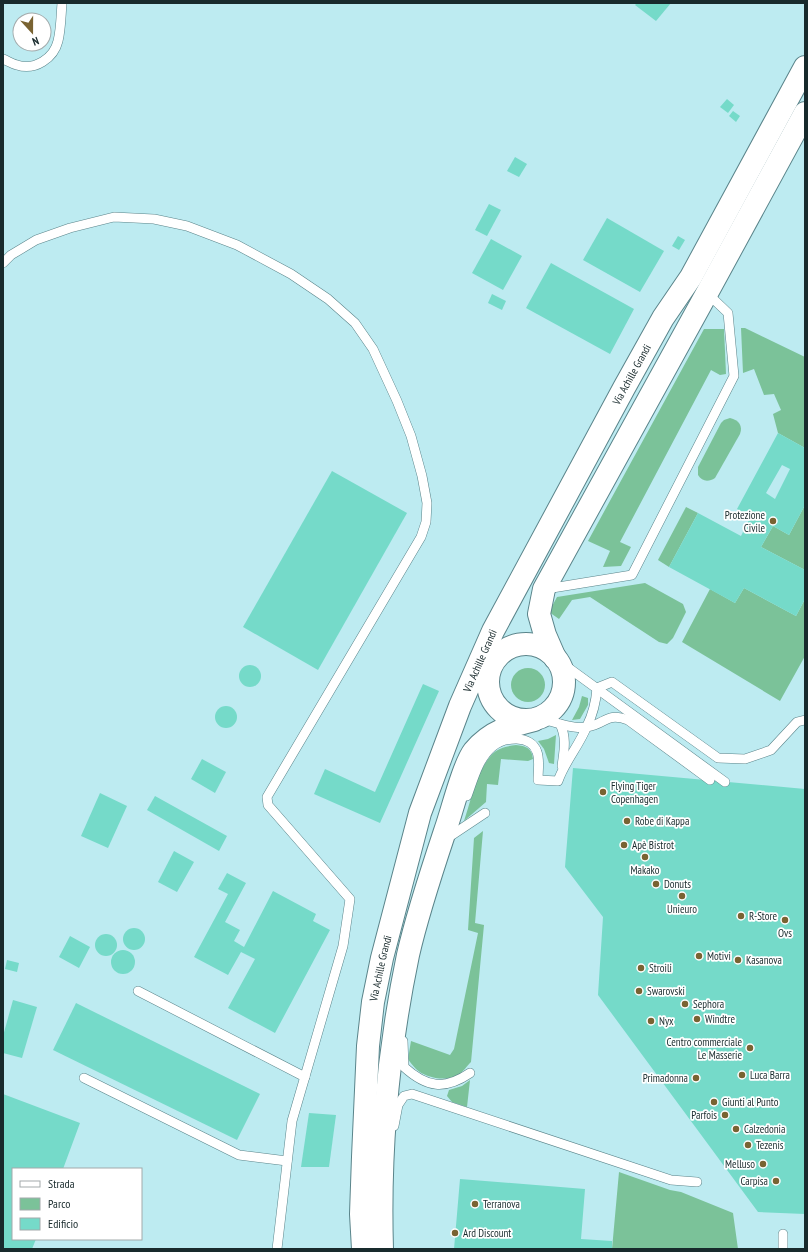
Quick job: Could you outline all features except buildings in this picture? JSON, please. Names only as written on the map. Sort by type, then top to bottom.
[{"type":"main road","name":"Via Achille Grandi","points":[[367,1082],[384,993],[417,858],[434,800],[479,683],[496,660],[503,637],[557,532],[665,334],[691,277],[805,67]]},
{"type":"main road","points":[[382,1249],[387,1187],[384,1144],[395,1025],[409,954],[417,923],[465,771],[473,753],[485,739],[503,728],[537,719],[547,714],[560,701],[563,692],[564,674],[545,635],[540,614],[544,589],[708,293],[805,113]]},
{"type":"main road","name":"Via Achille Grandi","points":[[363,1249],[361,1214],[368,1046],[373,1002],[382,958],[420,812],[460,706],[493,631],[655,332],[691,277]]},
{"type":"main road","points":[[537,719],[522,720],[509,716],[499,709],[492,699],[488,686],[489,674],[496,660],[506,650],[516,646],[527,644],[538,646],[547,650],[556,658]]},
{"type":"lane","points":[[3,59],[18,66],[28,66],[39,64],[48,58],[54,50],[58,40],[62,3]]},
{"type":"lane","points":[[3,262],[36,240],[70,228],[114,217],[154,219],[187,226],[237,245],[291,274],[328,299],[355,323],[373,350],[397,401],[411,436],[422,476],[427,503],[426,522],[421,538],[266,797],[268,805],[350,899],[343,946],[292,1121],[277,1249]]},
{"type":"lane","points":[[544,589],[632,575],[734,376],[728,313],[708,293]]},
{"type":"lane","points":[[556,658],[725,782]]},
{"type":"lane","points":[[597,688],[612,682],[718,758],[745,759],[771,750],[797,722],[805,720]]},
{"type":"lane","points":[[442,870],[452,835],[463,805],[482,760],[492,747],[504,741],[516,738],[528,742],[537,751],[539,762],[538,780],[558,781],[562,769],[587,727],[595,703],[597,688]]},
{"type":"lane","points":[[537,719],[574,728],[587,727],[613,717],[628,720],[710,780]]},
{"type":"lane","points":[[560,724],[564,731],[565,739],[562,769]]},
{"type":"lane","points":[[452,835],[485,813]]},
{"type":"lane","points":[[417,923],[430,904]]},
{"type":"lane","points":[[409,954],[412,990]]},
{"type":"lane","points":[[138,991],[304,1077]]},
{"type":"lane","points":[[404,1036],[404,1067],[413,1076],[434,1084],[442,1085],[451,1084],[470,1073]]},
{"type":"lane","points":[[84,1078],[239,1155],[287,1162]]},
{"type":"lane","points":[[394,1139],[398,1105],[404,1096],[412,1094],[671,1180],[697,1182]]},
{"type":"lane","points":[[783,1234],[783,1249]]},
{"type":"green space","points":[[741,328],[745,328],[805,357],[805,448],[778,433],[773,414],[781,410],[774,394],[764,395],[754,369],[743,373]]},
{"type":"green space","points":[[704,329],[724,329],[726,374],[720,375],[711,370],[620,542],[631,547],[621,566],[603,567],[610,551],[588,541]]},
{"type":"green space","points":[[730,418],[736,420],[740,424],[740,434],[715,478],[708,481],[704,480],[698,475],[698,467],[721,423]]},
{"type":"green space","points":[[805,505],[805,570],[761,547],[773,526],[789,535]]},
{"type":"green space","points":[[686,507],[698,513],[669,567],[658,560]]},
{"type":"green space","points":[[645,583],[683,604],[686,612],[673,638],[667,644],[659,642],[590,597],[572,600],[559,619],[549,612],[557,597]]},
{"type":"green space","points":[[744,588],[796,616],[805,599],[805,656],[780,701],[682,642],[710,589],[735,603]]},
{"type":"green space","points":[[528,668],[540,673],[545,685],[540,697],[528,702],[516,697],[511,685],[516,673]]},
{"type":"green space","points":[[582,696],[588,698],[588,705],[580,719],[572,720],[579,707]]},
{"type":"green space","points":[[556,735],[554,764],[549,763],[544,749],[538,741],[548,739]]},
{"type":"green space","points":[[516,745],[528,748],[533,759],[528,761],[501,759],[498,785],[487,784],[486,802],[464,821],[476,783],[484,765],[496,751]]},
{"type":"green space","points":[[483,831],[475,923],[484,925],[471,1062],[462,1072],[453,1077],[442,1079],[430,1077],[415,1068],[408,1059],[411,1041],[450,1055],[454,1049],[478,933],[468,930],[474,838]]},
{"type":"green space","points":[[470,1080],[467,1107],[452,1102],[447,1096],[449,1090],[462,1086]]},
{"type":"green space","points":[[619,1172],[670,1190],[681,1192],[733,1213],[738,1249],[612,1249]]},
{"type":"place","name":"Protezione Civile","points":[[773,521]]},
{"type":"place","name":"Flying Tiger Copenhagen","points":[[603,792]]},
{"type":"place","name":"Robe di Kappa","points":[[627,821]]},
{"type":"place","name":"Apè Bistrot","points":[[624,845]]},
{"type":"place","name":"Makako","points":[[645,857]]},
{"type":"place","name":"Donuts","points":[[656,884]]},
{"type":"place","name":"Unieuro","points":[[682,896]]},
{"type":"place","name":"R-Store","points":[[741,916]]},
{"type":"place","name":"Ovs","points":[[785,920]]},
{"type":"place","name":"Motivi","points":[[699,956]]},
{"type":"place","name":"Kasanova","points":[[738,960]]},
{"type":"place","name":"Stroili","points":[[641,968]]},
{"type":"place","name":"Swarovski","points":[[639,991]]},
{"type":"place","name":"Sephora","points":[[685,1004]]},
{"type":"place","name":"Windtre","points":[[697,1019]]},
{"type":"place","name":"Nyx","points":[[651,1021]]},
{"type":"place","name":"Centro commerciale Le Masserie","points":[[750,1048]]},
{"type":"place","name":"Luca Barra","points":[[742,1075]]},
{"type":"place","name":"Primadonna","points":[[696,1078]]},
{"type":"place","name":"Giunti al Punto","points":[[714,1102]]},
{"type":"place","name":"Parfois","points":[[725,1115]]},
{"type":"place","name":"Calzedonia","points":[[736,1129]]},
{"type":"place","name":"Tezenis","points":[[748,1145]]},
{"type":"place","name":"Melluso","points":[[763,1164]]},
{"type":"place","name":"Carpisa","points":[[776,1181]]},
{"type":"place","name":"Terranova","points":[[475,1204]]},
{"type":"place","name":"Ard Discount","points":[[455,1233]]}]
